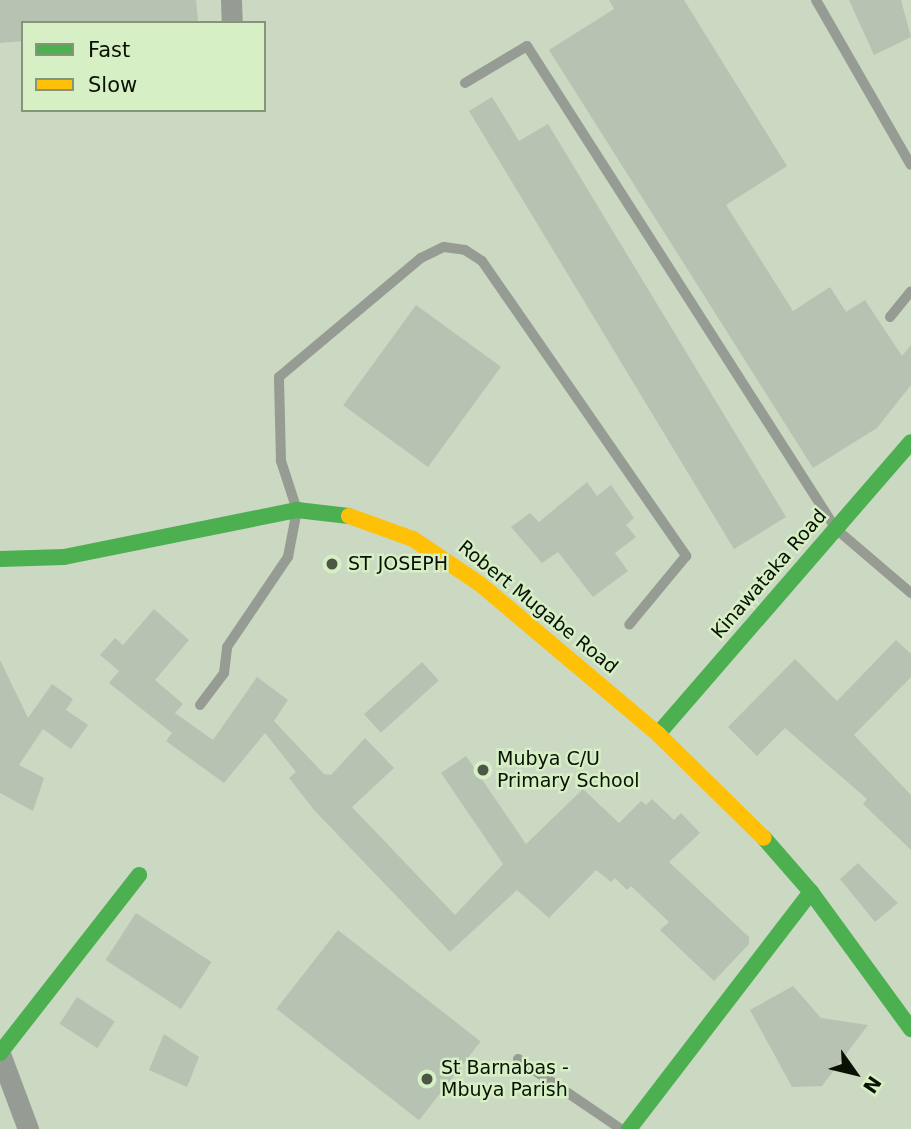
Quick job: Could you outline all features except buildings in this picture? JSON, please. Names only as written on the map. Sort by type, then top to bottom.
[{"type":"street","points":[[231,0],[232,21]]},
{"type":"street","name":"Kinawataka Road","points":[[658,734],[911,442]]},
{"type":"street","name":"Robert Mugabe Road","points":[[0,559],[64,557],[297,510],[353,516],[447,558],[658,734],[811,892],[911,1030]]},
{"type":"street","points":[[27,1129],[0,1054],[139,875]]},
{"type":"street","points":[[629,1129],[811,892]]},
{"type":"lane","points":[[816,0],[911,165]]},
{"type":"lane","points":[[465,83],[527,46],[836,528],[911,593]]},
{"type":"lane","points":[[200,705],[224,673],[227,646],[288,557],[297,510],[281,461],[279,377],[421,258],[444,247],[465,250],[482,261],[686,556],[629,625]]},
{"type":"lane","points":[[890,317],[911,291]]},
{"type":"lane","points":[[518,1059],[621,1129]]},
{"type":"traffic: fast","points":[[658,734],[911,442]]},
{"type":"traffic: fast","points":[[0,559],[64,557],[297,510],[349,516]]},
{"type":"traffic: fast","points":[[764,838],[811,892],[911,1029]]},
{"type":"traffic: fast","points":[[0,1053],[139,875]]},
{"type":"traffic: fast","points":[[629,1129],[811,892]]},
{"type":"traffic: slow","points":[[349,516],[413,539],[480,584],[658,734],[764,838]]},
{"type":"place","name":"ST JOSEPH","points":[[332,564]]},
{"type":"place","name":"Mubya C/U Primary School","points":[[483,770]]},
{"type":"place","name":"St Barnabas - Mbuya Parish","points":[[427,1079]]}]
